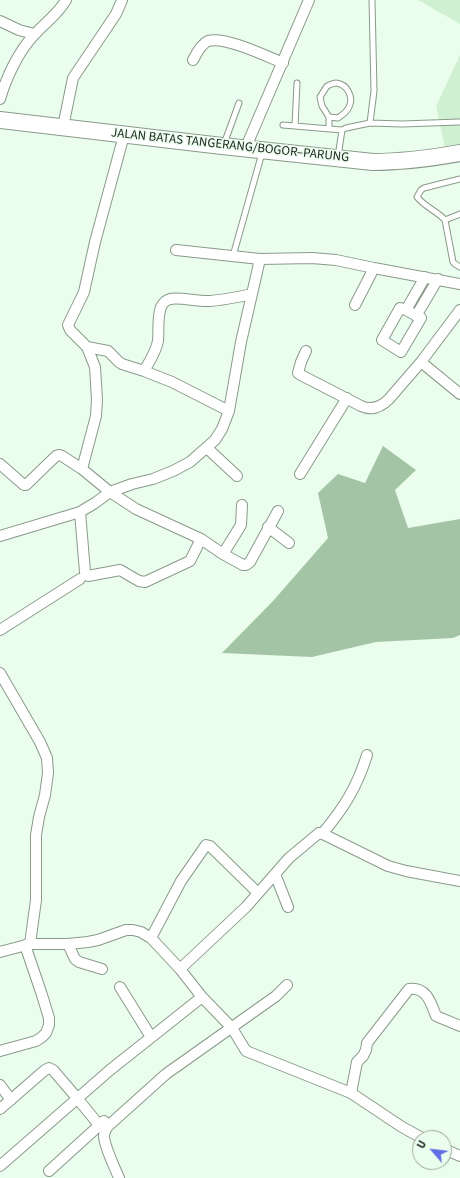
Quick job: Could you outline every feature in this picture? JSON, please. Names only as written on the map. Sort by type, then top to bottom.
[{"type":"main road","name":"JALAN BATAS TANGERANG/BOGOR–PARUNG","points":[[0,120],[373,162],[394,162],[460,153]]},
{"type":"street","points":[[0,99],[17,60],[34,34],[57,13],[66,0]]},
{"type":"street","points":[[63,128],[74,78],[116,14],[122,0]]},
{"type":"street","points":[[255,149],[249,140],[309,0]]},
{"type":"street","points":[[0,20],[19,30],[34,34]]},
{"type":"street","points":[[193,60],[203,44],[208,41],[213,41],[237,44],[283,63]]},
{"type":"street","points":[[82,469],[96,416],[97,400],[94,366],[87,347],[70,330],[68,325],[84,292],[95,242],[124,135]]},
{"type":"street","points":[[176,250],[260,259],[312,258],[336,260],[460,284]]},
{"type":"street","points":[[0,536],[80,512],[110,492],[132,484],[153,479],[173,471],[190,462],[215,440],[222,429],[229,411],[241,342],[260,259]]},
{"type":"street","points":[[355,305],[374,268]]},
{"type":"street","points":[[406,310],[425,277]]},
{"type":"street","points":[[416,316],[438,280]]},
{"type":"street","points":[[144,371],[158,341],[160,312],[165,301],[177,299],[210,302],[252,294]]},
{"type":"street","points":[[401,308],[416,316],[421,318],[402,352],[382,340],[401,308]]},
{"type":"street","points":[[306,351],[298,367],[298,373],[366,409],[377,407],[389,399],[421,362],[460,310]]},
{"type":"street","points":[[87,347],[108,350],[118,362],[172,382],[229,411]]},
{"type":"street","points":[[421,362],[460,394]]},
{"type":"street","points":[[300,474],[347,398]]},
{"type":"street","points":[[207,448],[237,476]]},
{"type":"street","points":[[0,464],[24,485],[26,485],[56,456],[62,456],[82,469],[110,492],[136,509],[201,540],[243,565],[250,562],[278,511]]},
{"type":"street","points":[[223,554],[241,525],[242,505]]},
{"type":"street","points":[[80,512],[85,572],[88,576],[120,570],[139,581],[144,582],[190,560],[201,540]]},
{"type":"street","points":[[268,527],[289,543]]},
{"type":"street","points":[[0,630],[80,579]]},
{"type":"street","points":[[0,673],[40,742],[47,758],[48,773],[45,795],[36,834],[36,900],[27,944],[49,1018],[49,1025],[42,1038],[0,1052]]},
{"type":"street","points":[[322,834],[349,798],[361,775],[367,755]]},
{"type":"street","points":[[180,969],[246,907],[289,858],[319,833],[388,866],[406,871],[460,881]]},
{"type":"street","points":[[151,938],[181,881],[206,845],[210,846],[258,893]]},
{"type":"street","points":[[275,874],[288,907]]},
{"type":"street","points":[[0,952],[27,944],[68,944],[98,940],[126,930],[141,932],[151,938],[180,969],[202,997],[232,1028],[243,1047],[250,1053],[351,1093],[412,1132]]},
{"type":"street","points":[[68,944],[75,959],[79,962],[102,969]]},
{"type":"street","points":[[119,1178],[104,1138],[107,1127],[156,1083],[276,996],[287,985]]},
{"type":"street","points":[[120,987],[151,1037]]},
{"type":"street","points":[[351,1093],[357,1062],[363,1056],[367,1043],[409,989],[423,992],[428,997],[436,1016],[460,1026]]},
{"type":"street","points":[[0,1166],[110,1070],[202,997]]},
{"type":"street","points":[[0,1109],[49,1068],[53,1070],[78,1098],[99,1125]]},
{"type":"street","points":[[0,1085],[11,1100]]},
{"type":"street","points":[[49,1172],[135,1093]]},
{"type":"lane","points":[[370,123],[374,91],[372,0]]},
{"type":"lane","points":[[295,126],[297,83]]},
{"type":"lane","points":[[329,118],[338,118],[344,114],[349,108],[351,102],[350,92],[339,84],[334,83],[327,86],[320,97],[322,106],[329,118],[329,128]]},
{"type":"lane","points":[[222,146],[240,103]]},
{"type":"lane","points":[[284,125],[342,130],[370,123],[402,124],[460,122]]},
{"type":"lane","points":[[338,158],[342,130]]},
{"type":"lane","points":[[233,256],[255,149]]},
{"type":"lane","points":[[460,179],[424,188],[417,197],[445,220],[453,262],[460,267]]},
{"type":"lane","points":[[445,220],[460,214]]},
{"type":"green space","points":[[418,0],[460,0],[460,24]]},
{"type":"green space","points":[[460,55],[460,155],[447,157],[436,106]]},
{"type":"green space","points":[[383,446],[416,470],[395,490],[408,528],[460,519],[460,635],[453,638],[376,642],[312,657],[222,653],[273,601],[328,538],[318,493],[338,474],[365,483]]}]
